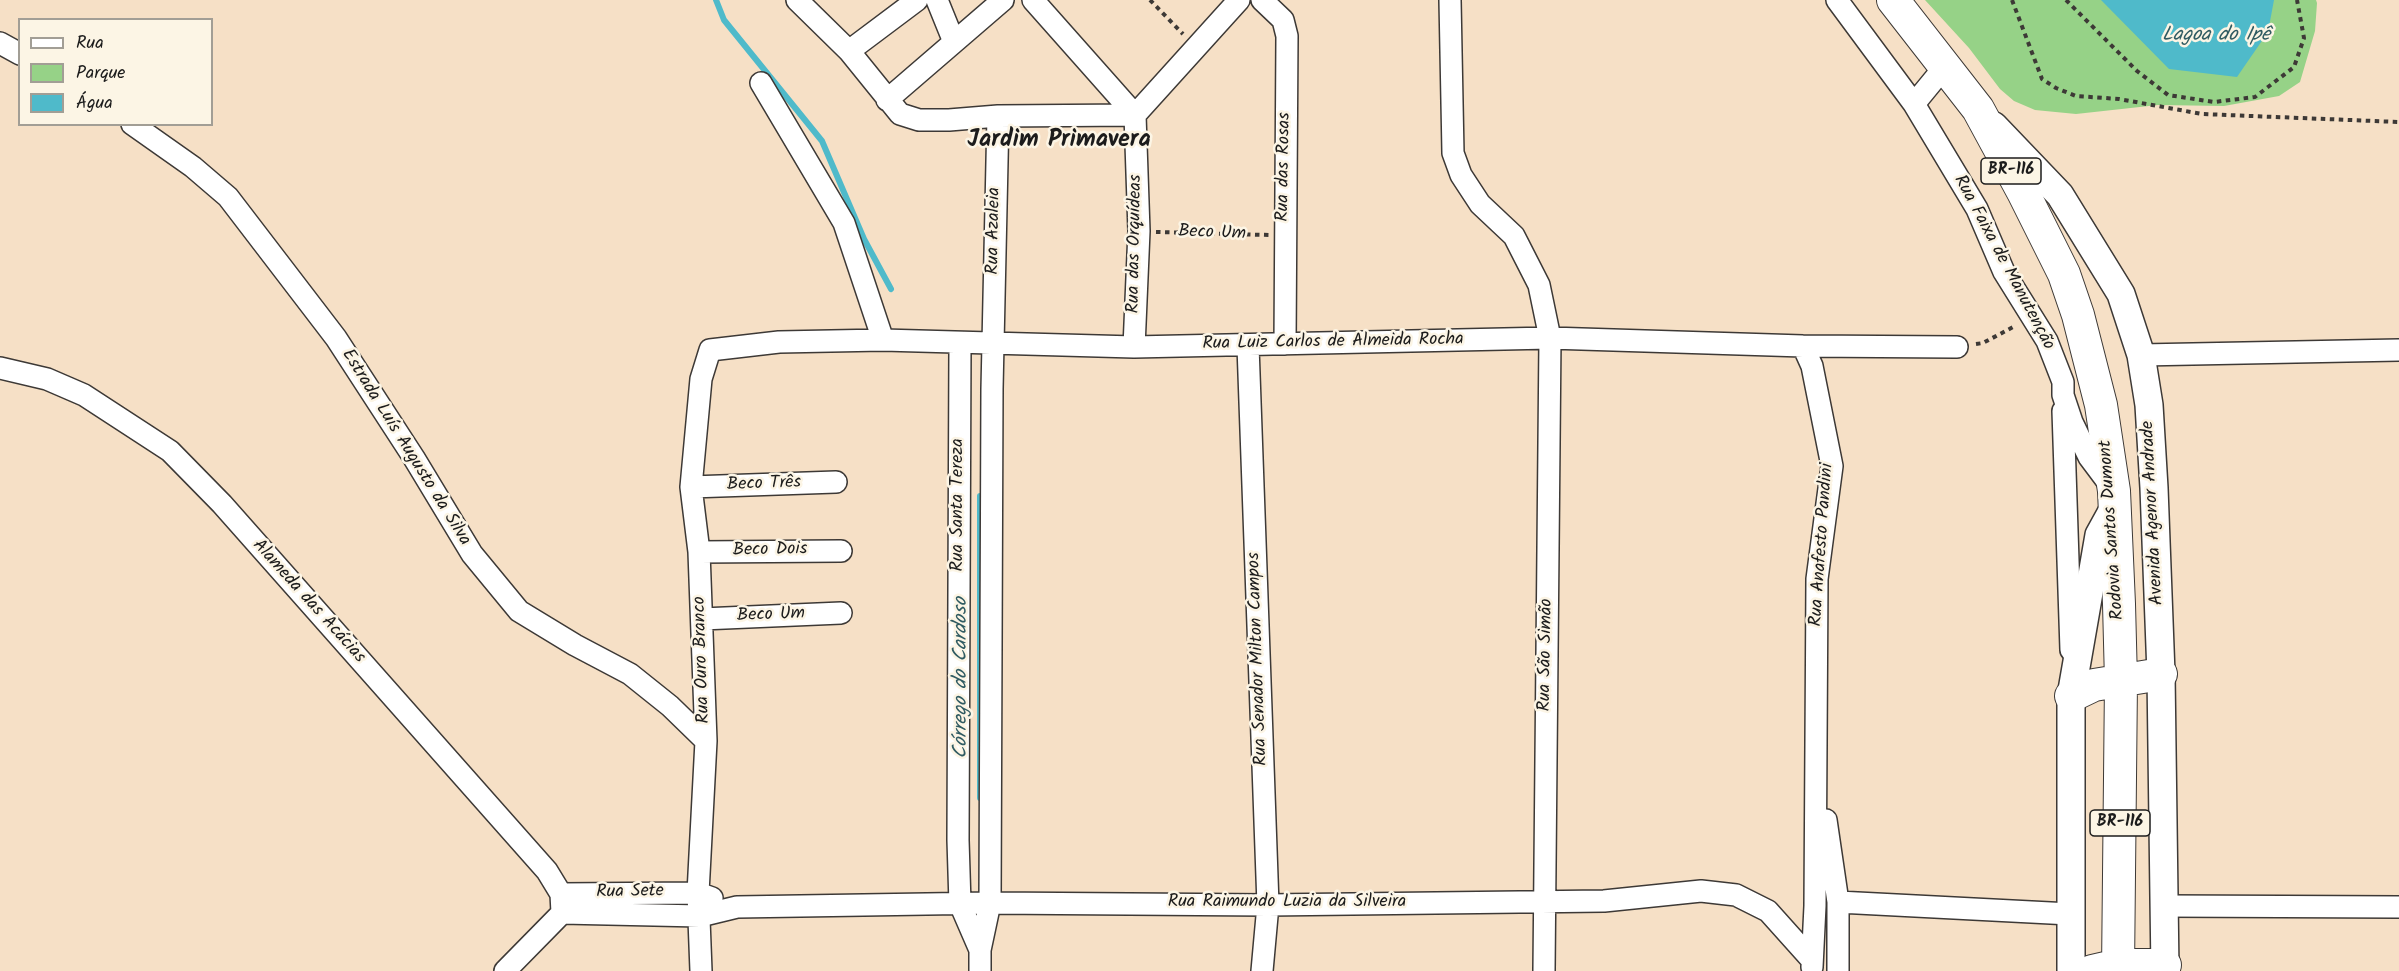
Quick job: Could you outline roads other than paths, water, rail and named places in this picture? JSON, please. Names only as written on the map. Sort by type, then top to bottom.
[{"type":"highway","name":"Rodovia Santos Dumont","points":[[1893,0],[1946,65],[1978,109],[2064,274],[2078,315],[2101,405],[2115,498],[2121,681],[2109,969]]},
{"type":"highway","points":[[2071,696],[2094,684],[2161,674]]},
{"type":"highway","points":[[2109,969],[2165,968]]},
{"type":"main road","name":"Avenida Agenor Andrade","points":[[1978,109],[2060,195],[2121,294],[2141,355],[2149,405],[2154,488],[2161,674],[2165,968]]},
{"type":"main road","points":[[2071,971],[2071,696],[2099,535],[2115,498]]},
{"type":"street","points":[[797,0],[849,51],[900,114],[919,120],[998,116],[1135,115],[1239,0]]},
{"type":"street","points":[[849,51],[917,0]]},
{"type":"street","points":[[937,0],[954,42]]},
{"type":"street","points":[[887,100],[1003,0]]},
{"type":"street","points":[[1033,0],[1135,115]]},
{"type":"street","name":"Rua das Rosas","points":[[1262,0],[1283,20],[1287,36],[1285,344]]},
{"type":"street","name":"Rua São Simão","points":[[1450,0],[1453,153],[1461,174],[1480,204],[1514,236],[1539,285],[1550,338],[1544,971]]},
{"type":"street","name":"Rua Faixa de Manutenção","points":[[1837,0],[1914,104],[1977,209],[2004,272],[2034,318],[2050,348],[2063,382],[2071,696]]},
{"type":"street","points":[[0,43],[18,53]]},
{"type":"street","points":[[1914,104],[1946,65]]},
{"type":"street","points":[[761,83],[844,223],[883,340]]},
{"type":"street","name":"Rua das Orquídeas","points":[[1134,347],[1140,231],[1135,115]]},
{"type":"street","name":"Rua Azaleia","points":[[993,345],[998,116]]},
{"type":"street","name":"Estrada Luís Augusto da Silva","points":[[135,126],[193,167],[228,197],[336,338],[414,458],[472,554],[519,611],[630,674],[670,706],[706,741]]},
{"type":"street","name":"Rua Luiz Carlos de Almeida Rocha","points":[[710,350],[779,342],[883,340],[993,345],[1134,347],[1550,338],[1803,346],[1957,347]]},
{"type":"street","name":"Rua Santa Tereza","points":[[960,344],[958,840],[960,904],[980,961]]},
{"type":"street","name":"Rua Santa Tereza","points":[[980,961],[990,903],[993,345]]},
{"type":"street","name":"Rua Senador Milton Campos","points":[[1248,346],[1269,905],[1262,971]]},
{"type":"street","name":"Rua Anafesto Pandini","points":[[1803,346],[1812,366],[1832,466],[1817,579],[1815,906],[1812,965]]},
{"type":"street","name":"Rua Ouro Branco","points":[[701,971],[698,893],[706,741],[699,552],[691,487],[701,379],[710,350]]},
{"type":"street","points":[[2141,355],[2399,350]]},
{"type":"street","name":"Alameda das Acácias","points":[[0,368],[47,379],[84,395],[170,451],[222,504],[502,819],[547,872],[562,904]]},
{"type":"street","name":"Rua Faixa de Manutenção","points":[[2063,395],[2089,457],[2115,498]]},
{"type":"street","name":"Beco Três","points":[[691,487],[836,482]]},
{"type":"street","name":"Beco Dois","points":[[699,552],[841,551]]},
{"type":"street","name":"Beco Um","points":[[702,619],[841,613]]},
{"type":"street","name":"Rua Anafesto Pandini","points":[[1815,748],[1838,902],[1838,971]]},
{"type":"street","name":"Rua Raimundo Luzia da Silveira","points":[[700,916],[737,908],[990,903],[1269,905],[1604,901],[1701,891],[1736,895],[1768,911],[1812,965]]},
{"type":"street","name":"Rua Raimundo Luzia da Silveira","points":[[698,893],[737,908]]},
{"type":"street","name":"Rua Sete","points":[[562,904],[698,893]]},
{"type":"street","points":[[1838,902],[2070,914]]},
{"type":"street","points":[[505,971],[562,904]]},
{"type":"street","name":"Rua Sete","points":[[562,904],[700,916]]},
{"type":"street","points":[[2164,906],[2399,907]]},
{"type":"water","name":"Lagoa do Ipê","points":[[2101,0],[2274,0],[2268,32],[2237,77],[2169,69]]},
{"type":"waterway","name":"Córrego do Cardoso","points":[[716,0],[724,20],[822,141],[864,239],[891,289]]},
{"type":"waterway","name":"Córrego do Cardoso","points":[[980,496],[980,798]]},
{"type":"district","name":"Jardim Primavera","points":[[1059,142]]}]
